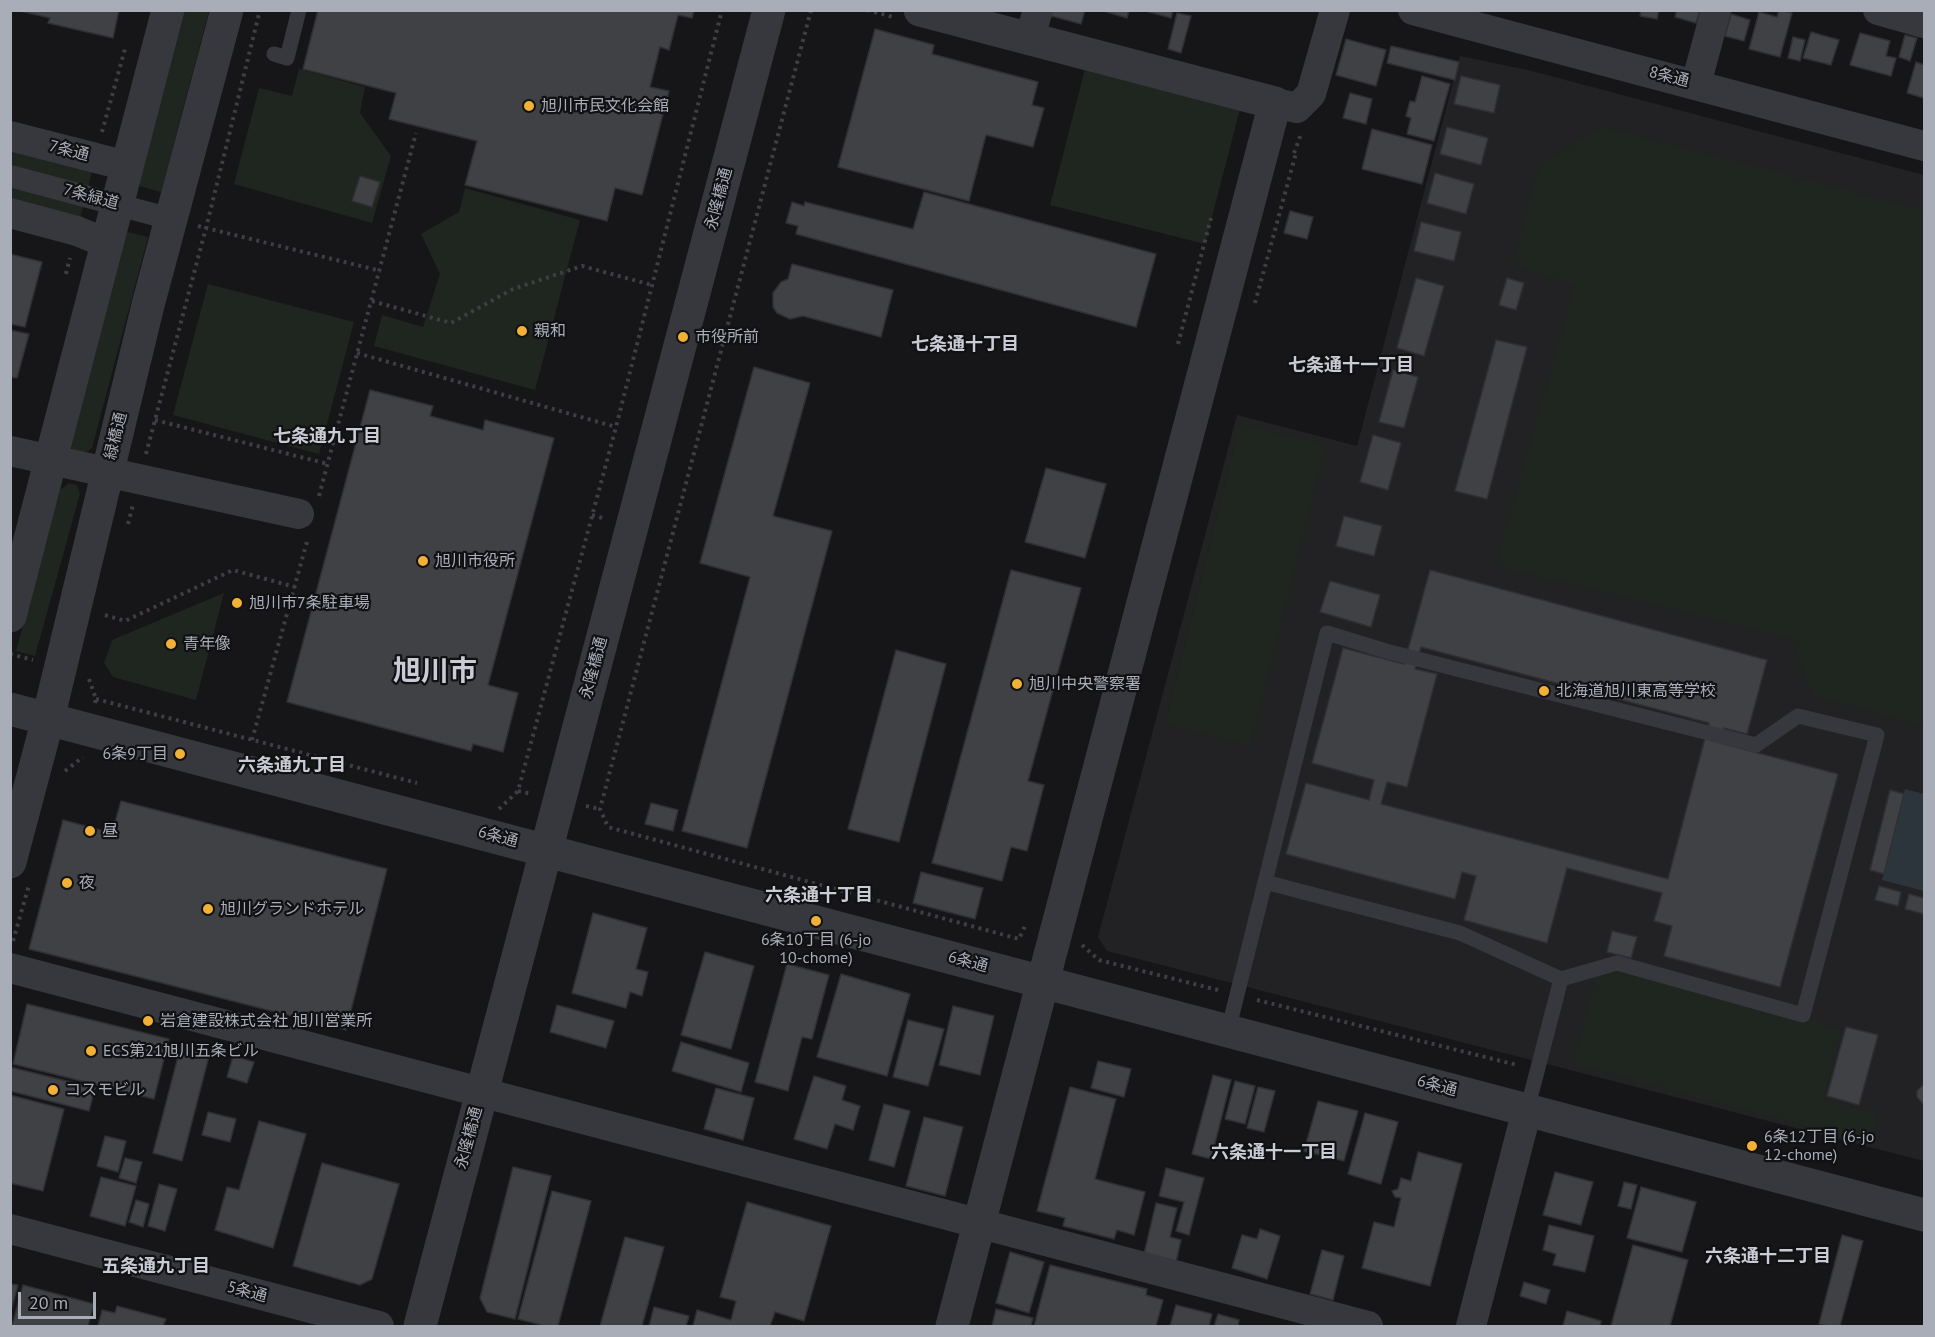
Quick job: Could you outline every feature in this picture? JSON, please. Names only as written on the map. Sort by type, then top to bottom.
[{"type":"street","points":[[10,616],[168,10]]},
{"type":"street","name":"緑橋通","points":[[10,862],[48,719],[171,219],[227,10]]},
{"type":"street","name":"永隆橋通","points":[[420,1326],[544,849],[769,10]]},
{"type":"street","points":[[920,10],[1034,25],[1275,103],[1297,108],[1311,94],[1335,10]]},
{"type":"street","name":"8条通","points":[[1413,10],[1924,146]]},
{"type":"street","points":[[1696,84],[1716,10]]},
{"type":"street","points":[[1878,10],[1924,23]]},
{"type":"street","points":[[952,1326],[1041,981],[1275,103]]},
{"type":"street","name":"7条通","points":[[10,136],[127,166]]},
{"type":"street","name":"7条緑道","points":[[10,176],[171,219]]},
{"type":"street","points":[[10,213],[76,231],[106,243]]},
{"type":"street","points":[[10,451],[309,514]]},
{"type":"street","name":"6条通","points":[[10,709],[1924,1215]]},
{"type":"street","points":[[10,968],[1368,1326]]},
{"type":"street","points":[[1471,1326],[1527,1110]]},
{"type":"street","name":"5条通","points":[[10,1229],[379,1326]]},
{"type":"lane","points":[[274,54],[287,58],[299,10]]},
{"type":"lane","points":[[1228,1030],[1327,633],[1386,651],[1756,745],[1798,716],[1877,735],[1803,1015],[1617,963],[1561,979],[1461,933],[1265,882]]},
{"type":"lane","points":[[1527,1110],[1561,979]]},
{"type":"path","points":[[125,536],[206,228],[260,10]]},
{"type":"path","points":[[500,806],[518,791],[616,427],[722,10]]},
{"type":"path","points":[[811,10],[600,809],[608,827],[1019,939],[1028,916]]},
{"type":"path","points":[[252,740],[295,587],[309,514],[328,464],[416,133]]},
{"type":"path","points":[[1177,348],[1213,212]]},
{"type":"path","points":[[171,219],[381,271]]},
{"type":"path","points":[[372,301],[451,323],[513,289],[582,266],[652,285]]},
{"type":"path","points":[[357,353],[616,427]]},
{"type":"path","points":[[155,420],[328,464]]},
{"type":"path","points":[[105,615],[125,621],[233,570],[295,587]]},
{"type":"path","points":[[102,625],[108,603]]},
{"type":"path","points":[[87,676],[96,699],[421,784]]},
{"type":"path","points":[[58,776],[83,757]]},
{"type":"path","points":[[1099,960],[1537,1070]]},
{"type":"shaded area","points":[[185,11],[209,11],[161,192],[139,186]]},
{"type":"shaded area","name":"北海道旭川東高等学校","points":[[1460,56],[1528,70],[1924,175],[1924,1161],[1107,951],[1098,937],[1237,415],[1357,446]]},
{"type":"shaded area","points":[[299,69],[365,87],[360,113],[391,156],[372,223],[234,184],[259,88],[292,96]]},
{"type":"shaded area","points":[[1085,69],[1240,109],[1205,244],[1050,205]]},
{"type":"shaded area","points":[[10,121],[99,143],[77,231],[11,214]]},
{"type":"shaded area","points":[[1604,127],[1924,210],[1924,726],[1811,695],[1791,638],[1495,566],[1575,285],[1512,265],[1540,163]]},
{"type":"shaded area","points":[[465,188],[580,220],[535,390],[374,346],[382,315],[423,327],[440,274],[421,234],[459,212]]},
{"type":"shaded area","points":[[124,231],[148,237],[92,448],[83,455],[73,451],[69,442]]},
{"type":"shaded area","points":[[208,284],[354,322],[319,454],[173,415]]},
{"type":"shaded area","points":[[1240,424],[1326,445],[1251,745],[1165,724]]},
{"type":"shaded area","points":[[69,483],[77,485],[80,494],[35,656],[16,651],[60,490]]},
{"type":"shaded area","points":[[224,593],[196,700],[113,677],[104,663],[112,640]]},
{"type":"shaded area","points":[[1905,789],[1924,794],[1924,891],[1882,880]]},
{"type":"shaded area","points":[[1599,965],[1842,1029],[1823,1099],[1878,1114],[1870,1143],[1573,1064]]},
{"type":"building","points":[[16,10],[119,10],[113,38],[48,23],[50,18]]},
{"type":"building","name":"旭川市民文化会館","points":[[318,10],[694,10],[692,18],[678,15],[669,50],[660,47],[650,87],[669,91],[642,195],[615,188],[607,221],[465,185],[477,141],[389,119],[396,93],[303,69]]},
{"type":"building","points":[[1049,10],[1085,10],[1081,24],[1048,15]]},
{"type":"building","points":[[1100,10],[1129,10],[1127,18]]},
{"type":"building","points":[[1142,10],[1173,10],[1171,18]]},
{"type":"building","points":[[1641,10],[1659,10],[1657,19],[1640,16]]},
{"type":"building","points":[[1677,10],[1700,10],[1696,23],[1675,17]]},
{"type":"building","points":[[1779,10],[1792,13],[1780,57],[1749,49],[1759,12],[1777,17]]},
{"type":"building","points":[[1177,13],[1191,16],[1181,53],[1168,49]]},
{"type":"building","points":[[1731,14],[1750,20],[1744,41],[1725,36]]},
{"type":"building","points":[[875,29],[934,45],[932,54],[1038,82],[1032,105],[1044,108],[1033,147],[986,135],[969,201],[838,167]]},
{"type":"building","points":[[1811,32],[1839,40],[1831,65],[1803,58]]},
{"type":"building","points":[[1860,33],[1890,41],[1886,56],[1896,58],[1891,76],[1850,65]]},
{"type":"building","points":[[1905,35],[1917,38],[1910,61],[1899,57]]},
{"type":"building","points":[[1793,37],[1805,40],[1800,61],[1788,58]]},
{"type":"building","points":[[1346,39],[1386,50],[1376,86],[1336,75]]},
{"type":"building","points":[[1391,46],[1459,62],[1455,80],[1387,63]]},
{"type":"building","points":[[1916,62],[1924,65],[1924,98],[1907,93]]},
{"type":"building","points":[[1422,76],[1450,84],[1434,141],[1407,134],[1411,118],[1406,116],[1410,101],[1415,102]]},
{"type":"building","points":[[1461,76],[1500,85],[1494,113],[1454,104]]},
{"type":"building","points":[[1350,93],[1372,99],[1366,124],[1343,118]]},
{"type":"building","points":[[1447,127],[1488,138],[1481,165],[1440,154]]},
{"type":"building","points":[[1372,129],[1432,145],[1422,184],[1362,169]]},
{"type":"building","points":[[1435,173],[1474,184],[1466,214],[1427,203]]},
{"type":"building","points":[[360,176],[380,182],[372,207],[352,201]]},
{"type":"building","points":[[924,192],[1156,254],[1136,327],[796,234],[798,226],[786,223],[792,202],[804,206],[805,202],[913,229]]},
{"type":"building","points":[[1290,211],[1313,217],[1307,239],[1284,233]]},
{"type":"building","points":[[1421,222],[1461,232],[1454,261],[1414,251]]},
{"type":"building","points":[[10,254],[42,262],[25,327],[10,324]]},
{"type":"building","points":[[792,264],[893,290],[881,337],[803,316],[790,319],[777,313],[773,307],[773,293],[781,282],[788,279]]},
{"type":"building","points":[[1416,278],[1444,286],[1424,356],[1397,348]]},
{"type":"building","points":[[1507,278],[1524,283],[1516,310],[1499,305]]},
{"type":"building","points":[[10,330],[29,334],[17,378],[10,377]]},
{"type":"building","points":[[1496,340],[1527,347],[1487,499],[1455,491]]},
{"type":"building","points":[[754,367],[810,383],[773,516],[832,531],[747,848],[682,831],[750,577],[700,563]]},
{"type":"building","points":[[1393,370],[1418,377],[1404,428],[1379,422]]},
{"type":"building","name":"旭川市役所","points":[[370,390],[433,406],[430,416],[483,430],[485,420],[554,438],[488,685],[518,693],[503,752],[473,744],[471,751],[287,702]]},
{"type":"building","points":[[1373,435],[1401,443],[1388,490],[1360,482]]},
{"type":"building","points":[[1046,468],[1106,484],[1085,558],[1025,542]]},
{"type":"building","points":[[1344,516],[1382,526],[1374,556],[1336,546]]},
{"type":"building","name":"旭川中央警察署","points":[[1011,570],[1081,588],[1028,781],[1044,785],[1027,851],[1011,847],[1002,881],[932,863]]},
{"type":"building","points":[[1430,570],[1767,660],[1747,734],[1724,728],[1720,743],[1838,774],[1780,987],[1664,956],[1672,926],[1654,921],[1662,893],[1567,868],[1547,943],[1464,920],[1476,876],[1462,872],[1455,899],[1286,854],[1306,783],[1369,800],[1374,780],[1312,763],[1343,648],[1404,664]],"holes":[[[1421,647],[1560,684],[1558,691],[1575,696],[1577,688],[1709,723],[1668,879],[1381,804],[1387,782],[1407,787],[1437,674],[1415,669]]]},
{"type":"building","points":[[1330,581],[1380,595],[1371,627],[1320,612]]},
{"type":"building","points":[[896,650],[946,664],[899,842],[848,829]]},
{"type":"building","points":[[1890,790],[1904,794],[1884,874],[1870,870]]},
{"type":"building","name":"旭川グランドホテル","points":[[121,801],[387,869],[346,1030],[29,949],[63,820],[112,833]]},
{"type":"building","points":[[651,803],[678,810],[673,831],[645,824]]},
{"type":"building","points":[[921,872],[983,888],[975,919],[913,903]]},
{"type":"building","points":[[1879,886],[1901,892],[1898,906],[1875,900]]},
{"type":"building","points":[[1909,894],[1924,898],[1924,914],[1905,909]]},
{"type":"building","points":[[593,913],[647,928],[636,969],[648,972],[642,996],[630,992],[626,1008],[572,993]]},
{"type":"building","points":[[1612,931],[1637,937],[1631,958],[1607,952]]},
{"type":"building","points":[[705,952],[754,966],[731,1049],[681,1035]]},
{"type":"building","points":[[787,964],[829,975],[812,1039],[802,1037],[788,1091],[755,1082]]},
{"type":"building","points":[[841,974],[910,994],[887,1076],[817,1057]]},
{"type":"building","name":"ECS第21旭川五条ビル","points":[[27,1004],[169,1039],[154,1099],[13,1064]]},
{"type":"building","points":[[557,1005],[614,1021],[606,1048],[550,1032]]},
{"type":"building","points":[[953,1006],[994,1016],[980,1075],[939,1065]]},
{"type":"building","points":[[908,1020],[944,1029],[928,1086],[893,1077]]},
{"type":"building","points":[[1846,1027],[1878,1035],[1859,1105],[1827,1096]]},
{"type":"building","points":[[681,1042],[749,1063],[741,1092],[672,1071]]},
{"type":"building","points":[[181,1045],[210,1052],[182,1161],[153,1153]]},
{"type":"building","points":[[233,1056],[254,1062],[247,1083],[227,1077]]},
{"type":"building","points":[[1098,1061],[1131,1069],[1124,1097],[1091,1088]]},
{"type":"building","name":"コスモビル","points":[[10,1067],[95,1088],[89,1111],[10,1091]]},
{"type":"building","points":[[1213,1075],[1231,1080],[1211,1159],[1192,1154]]},
{"type":"building","points":[[814,1076],[846,1086],[842,1100],[860,1106],[853,1130],[835,1124],[827,1149],[794,1139]]},
{"type":"building","points":[[1235,1081],[1255,1086],[1245,1124],[1225,1119]]},
{"type":"building","points":[[1924,1084],[1924,1105],[1917,1097],[1917,1091]]},
{"type":"building","points":[[1070,1087],[1116,1099],[1095,1179],[1145,1192],[1134,1235],[1117,1230],[1114,1239],[1063,1226],[1065,1218],[1037,1211]]},
{"type":"building","points":[[1258,1087],[1275,1091],[1264,1132],[1247,1128]]},
{"type":"building","points":[[716,1088],[754,1098],[743,1140],[704,1129]]},
{"type":"building","points":[[10,1095],[64,1109],[43,1191],[10,1183]]},
{"type":"building","points":[[1318,1101],[1358,1111],[1344,1161],[1304,1151]]},
{"type":"building","points":[[884,1104],[910,1111],[894,1167],[869,1160]]},
{"type":"building","points":[[208,1112],[236,1119],[230,1142],[202,1135]]},
{"type":"building","points":[[1365,1113],[1398,1122],[1381,1184],[1348,1174]]},
{"type":"building","points":[[924,1117],[963,1127],[945,1196],[906,1186]]},
{"type":"building","points":[[259,1121],[306,1134],[273,1248],[215,1230],[227,1187],[239,1190]]},
{"type":"building","points":[[105,1136],[126,1141],[118,1172],[97,1166]]},
{"type":"building","points":[[1418,1152],[1462,1164],[1430,1286],[1362,1268],[1374,1222],[1394,1227],[1401,1198],[1395,1197],[1392,1191],[1398,1189],[1401,1178],[1411,1181]]},
{"type":"building","points":[[125,1158],[142,1162],[136,1183],[119,1178]]},
{"type":"building","points":[[322,1163],[399,1184],[372,1279],[360,1285],[293,1266]]},
{"type":"building","points":[[513,1167],[551,1176],[515,1319],[487,1312],[480,1298]]},
{"type":"building","points":[[1166,1168],[1204,1178],[1189,1235],[1176,1231],[1184,1202],[1159,1196]]},
{"type":"building","points":[[1555,1172],[1593,1182],[1581,1225],[1543,1215]]},
{"type":"building","points":[[101,1177],[136,1186],[125,1226],[90,1216]]},
{"type":"building","points":[[1624,1182],[1637,1185],[1631,1209],[1618,1206]]},
{"type":"building","points":[[159,1184],[177,1189],[165,1231],[148,1226]]},
{"type":"building","points":[[1641,1187],[1696,1202],[1682,1252],[1627,1238]]},
{"type":"building","points":[[552,1191],[591,1201],[558,1326],[545,1326],[518,1319]]},
{"type":"building","points":[[136,1200],[149,1204],[143,1227],[129,1222]]},
{"type":"building","points":[[747,1202],[831,1226],[804,1321],[775,1312],[770,1326],[693,1326],[697,1310],[731,1320],[736,1301],[720,1297]]},
{"type":"building","points":[[1156,1203],[1177,1208],[1170,1237],[1181,1240],[1176,1262],[1144,1254]]},
{"type":"building","points":[[1549,1225],[1594,1236],[1585,1272],[1553,1265],[1556,1254],[1543,1250]]},
{"type":"building","points":[[1260,1229],[1280,1236],[1267,1279],[1232,1268],[1242,1235],[1257,1239]]},
{"type":"building","points":[[1842,1235],[1863,1241],[1840,1326],[1828,1326],[1819,1324]]},
{"type":"building","points":[[625,1237],[664,1247],[642,1326],[600,1326]]},
{"type":"building","points":[[1633,1245],[1688,1260],[1670,1326],[1611,1326]]},
{"type":"building","points":[[1322,1250],[1344,1256],[1333,1300],[1310,1294]]},
{"type":"building","points":[[1010,1252],[1044,1262],[1029,1313],[996,1303]]},
{"type":"building","points":[[1050,1265],[1147,1289],[1146,1295],[1163,1300],[1156,1326],[1034,1326]]},
{"type":"building","points":[[1524,1282],[1550,1290],[1546,1304],[1520,1296]]},
{"type":"building","points":[[10,1284],[18,1285],[10,1314]]},
{"type":"building","points":[[23,1285],[94,1304],[88,1326],[12,1326]]},
{"type":"building","points":[[1176,1305],[1212,1314],[1209,1326],[1170,1326]]},
{"type":"building","points":[[117,1306],[166,1319],[163,1326],[98,1326],[102,1310],[115,1313]]},
{"type":"building","points":[[654,1307],[689,1316],[686,1326],[649,1326]]},
{"type":"building","points":[[996,1309],[1033,1318],[1031,1326],[992,1326]]},
{"type":"building","points":[[1567,1311],[1601,1321],[1600,1326],[1563,1326]]},
{"type":"building","points":[[1218,1314],[1239,1320],[1238,1326],[1214,1326]]},
{"type":"place","name":"旭川市民文化会館","points":[[529,106]]},
{"type":"place","name":"親和","points":[[522,331]]},
{"type":"place","name":"市役所前","points":[[683,337]]},
{"type":"place","name":"旭川市役所","points":[[423,561]]},
{"type":"place","name":"旭川市7条駐車場","points":[[237,603]]},
{"type":"place","name":"青年像","points":[[171,644]]},
{"type":"place","name":"旭川中央警察署","points":[[1017,684]]},
{"type":"place","name":"北海道旭川東高等学校","points":[[1544,691]]},
{"type":"place","name":"6条9丁目","points":[[180,754]]},
{"type":"place","name":"昼","points":[[90,831]]},
{"type":"place","name":"夜","points":[[67,883]]},
{"type":"place","name":"旭川グランドホテル","points":[[208,909]]},
{"type":"place","name":"6条10丁目 (6-jo 10-chome)","points":[[816,921]]},
{"type":"place","name":"岩倉建設株式会社 旭川営業所","points":[[148,1021]]},
{"type":"place","name":"ECS第21旭川五条ビル","points":[[91,1051]]},
{"type":"place","name":"コスモビル","points":[[53,1090]]},
{"type":"place","name":"6条12丁目 (6-jo 12-chome)","points":[[1752,1146]]},
{"type":"district","name":"七条通十丁目","points":[[965,345]]},
{"type":"district","name":"七条通十一丁目","points":[[1351,366]]},
{"type":"district","name":"七条通九丁目","points":[[327,437]]},
{"type":"district","name":"旭川市","points":[[435,672]]},
{"type":"district","name":"六条通九丁目","points":[[292,766]]},
{"type":"district","name":"六条通十丁目","points":[[819,896]]},
{"type":"district","name":"六条通十一丁目","points":[[1274,1153]]},
{"type":"district","name":"六条通十二丁目","points":[[1768,1257]]},
{"type":"district","name":"五条通九丁目","points":[[156,1267]]}]
